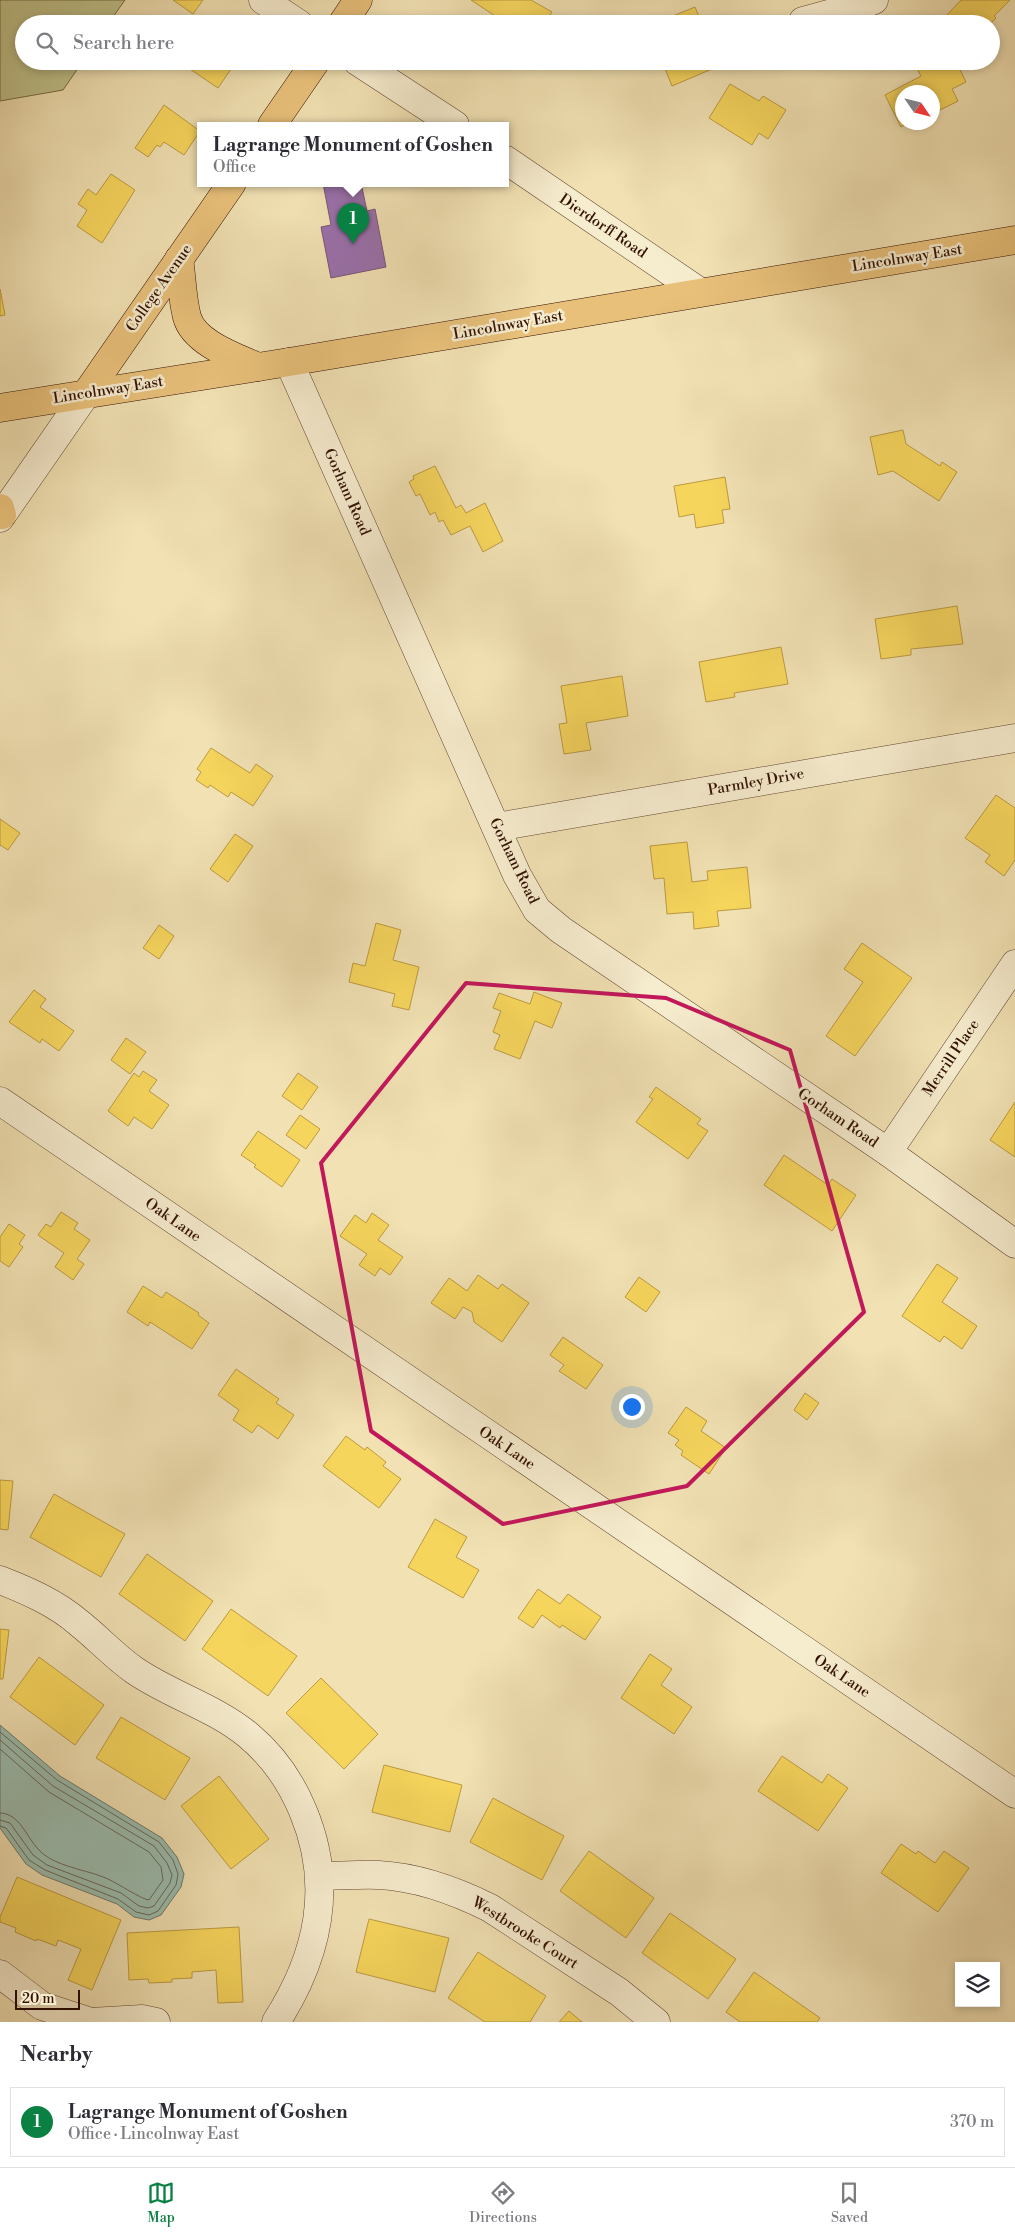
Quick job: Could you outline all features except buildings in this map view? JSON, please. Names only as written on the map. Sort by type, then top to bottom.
[{"type":"main road","points":[[348,15],[358,0]]},
{"type":"main road","points":[[274,122],[310,70]]},
{"type":"main road","name":"College Avenue","points":[[86,394],[229,187]]},
{"type":"main road","name":"Lincolnway East","points":[[0,408],[289,362],[1015,240]]},
{"type":"main road","points":[[180,259],[188,318],[197,332],[215,347],[258,367]]},
{"type":"street","points":[[263,0],[286,15]]},
{"type":"street","points":[[825,15],[874,0]]},
{"type":"street","points":[[371,70],[450,122]]},
{"type":"street","name":"Dierdorff Road","points":[[509,162],[700,292]]},
{"type":"street","name":"Gorham Road","points":[[289,362],[496,827],[526,893],[537,910],[548,920],[888,1152],[1015,1244]]},
{"type":"street","points":[[1,514],[86,394]]},
{"type":"street","name":"Parmley Drive","points":[[496,827],[1015,738]]},
{"type":"street","name":"Merrill Place","points":[[888,1152],[1015,964]]},
{"type":"street","name":"Oak Lane","points":[[0,1101],[1015,1794]]},
{"type":"street","points":[[0,1580],[41,1597],[78,1622],[133,1669],[152,1682],[227,1720],[249,1735],[273,1761],[298,1798],[316,1848],[320,1876],[320,1900],[311,1950],[297,1984],[276,2022]]},
{"type":"street","name":"Westbrooke Court","points":[[320,1876],[378,1875],[401,1877],[427,1883],[468,1897],[490,1908],[619,1992],[656,2022]]},
{"type":"street","points":[[0,1974],[42,2006],[91,2022],[142,2019],[156,2022]]},
{"type":"highlighted area","points":[[466,983],[666,998],[790,1050],[864,1312],[687,1486],[503,1524],[371,1431],[321,1163]]},
{"type":"green space","points":[[0,0],[125,0],[114,15],[15,15],[15,70],[77,70],[63,90],[0,101]]},
{"type":"water","points":[[0,1725],[60,1776],[162,1838],[177,1857],[184,1874],[181,1887],[161,1915],[149,1920],[134,1917],[117,1904],[42,1875],[26,1864],[0,1828]]},
{"type":"place","name":"Lagrange Monument of Goshen","points":[[353,244]]}]
